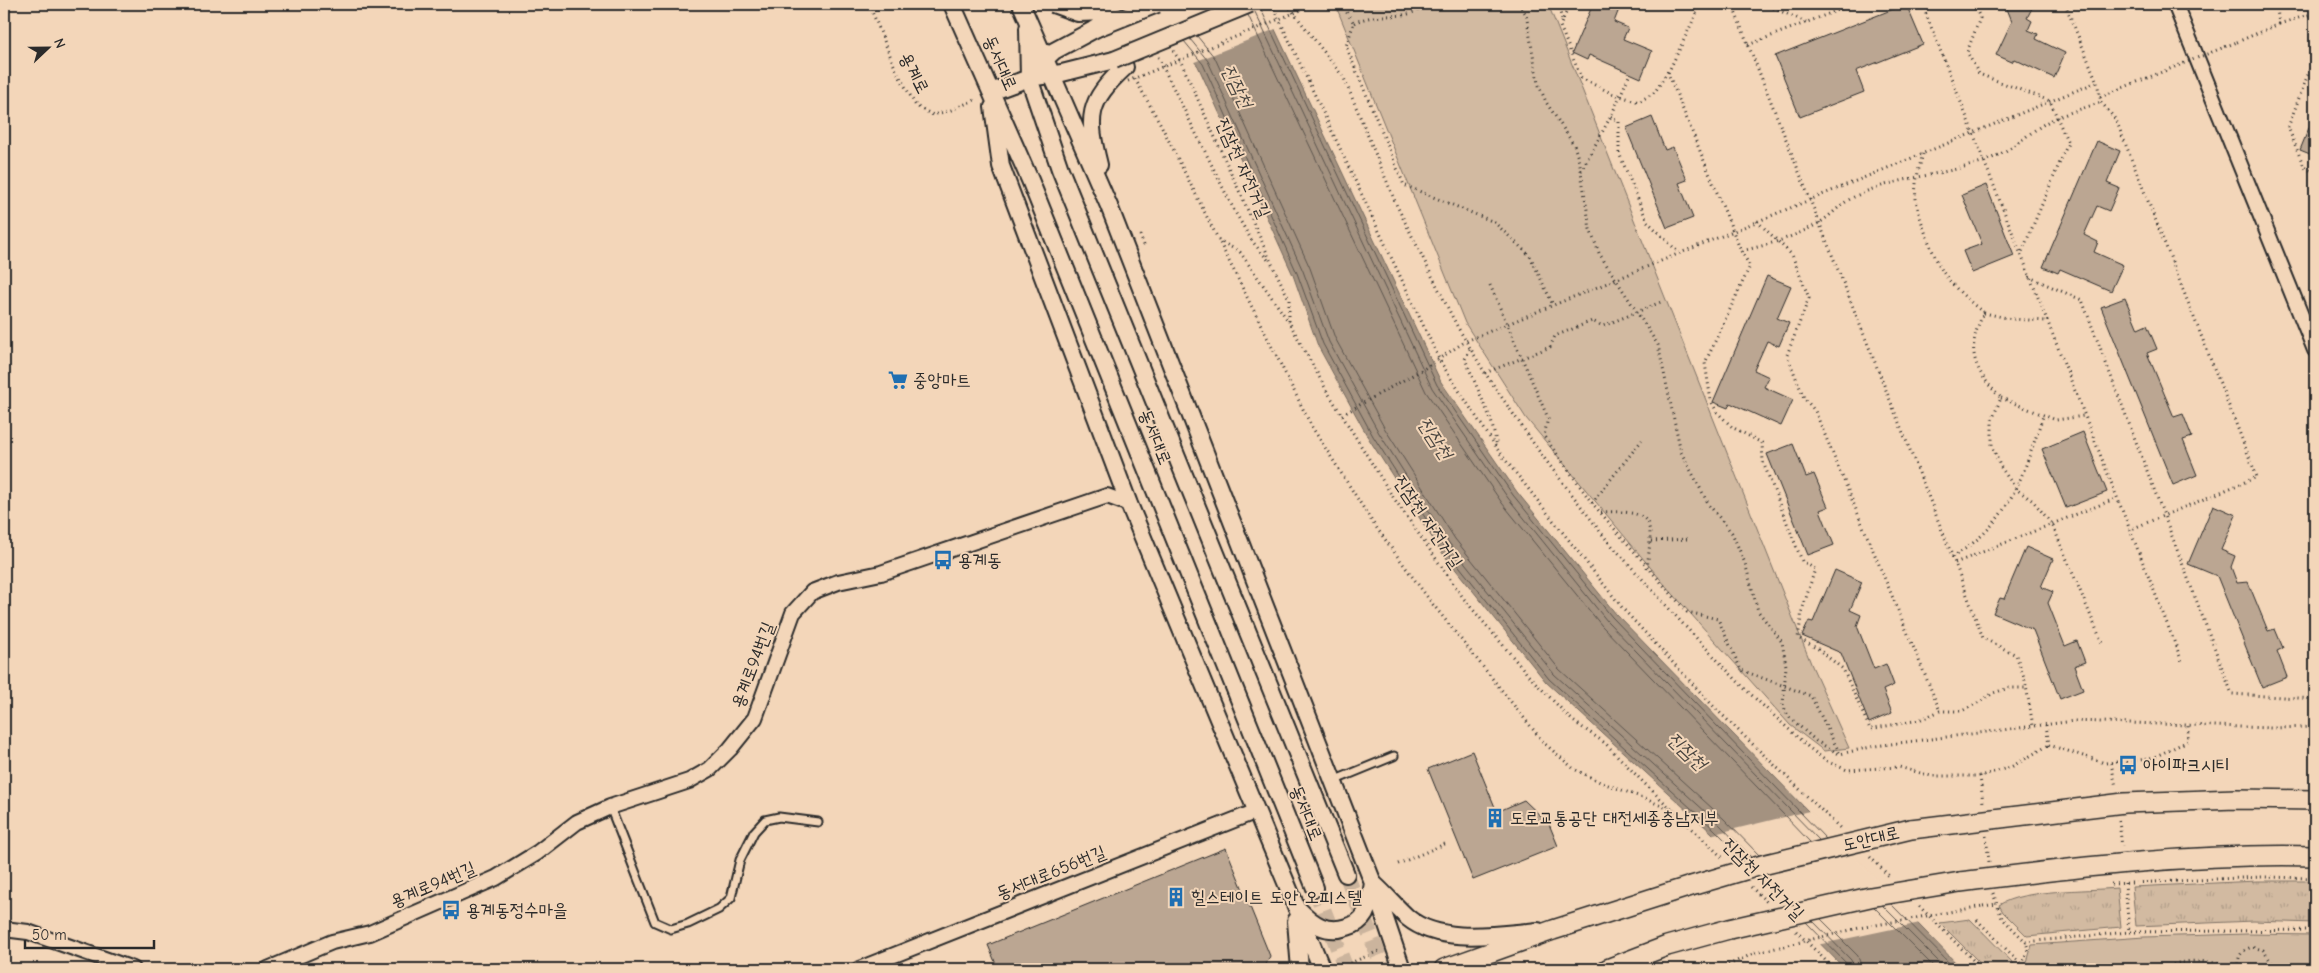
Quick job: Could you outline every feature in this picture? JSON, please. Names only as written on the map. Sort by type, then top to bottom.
[{"type":"main road","name":"도안대로","points":[[1444,969],[1553,930],[1691,886],[1762,865],[1911,829],[2118,804],[2236,799],[2315,800]]},
{"type":"main road","points":[[1607,969],[1667,946],[1729,929],[1870,897],[1960,882],[2124,864],[2209,858],[2315,856]]},
{"type":"street","name":"동서대로","points":[[952,4],[1030,180],[1315,888]]},
{"type":"street","points":[[1021,4],[1050,75],[1109,206],[1373,884],[1402,969]]},
{"type":"street","points":[[1053,4],[1078,13],[1107,12],[1123,18]]},
{"type":"street","points":[[1029,78],[1054,51],[1097,28],[1157,4]]},
{"type":"street","points":[[1109,206],[1093,142],[1092,114],[1097,98],[1110,80],[1125,70],[1136,50],[1250,4]]},
{"type":"street","points":[[2175,4],[2315,350]]},
{"type":"street","name":"동서대로","points":[[1028,20],[1029,78],[1064,178],[1346,874]]},
{"type":"street","points":[[1125,70],[1096,66],[1029,78],[991,92],[1000,166],[1129,504],[1322,969]]},
{"type":"street","name":"용계로94번길","points":[[268,969],[332,942],[370,933],[496,878],[537,853],[577,822],[610,807],[689,781],[710,769],[730,749],[755,718],[793,613],[812,592],[838,582],[881,573],[1107,496],[1129,504]]},
{"type":"street","name":"동서대로656번길","points":[[859,969],[1257,811]]},
{"type":"street","points":[[1295,906],[1310,921],[1324,929],[1346,928],[1356,924],[1364,915],[1370,902],[1373,884]]},
{"type":"street","points":[[1373,884],[1409,918],[1427,929],[1447,936],[1553,930]]},
{"type":"street","points":[[1295,906],[1300,969]]},
{"type":"street","points":[[4,929],[28,932],[133,969]]},
{"type":"lane","points":[[1332,781],[1394,756]]},
{"type":"lane","points":[[610,807],[655,922],[671,929],[688,924],[719,909],[731,898],[740,860],[754,832],[765,820],[779,817],[818,822]]},
{"type":"path","name":"용계로","points":[[869,4],[896,70],[916,106],[933,115],[951,110],[991,92]]},
{"type":"path","points":[[1272,4],[1439,359],[1498,449],[1624,610],[1716,709],[1841,829]]},
{"type":"path","points":[[1287,4],[1344,78],[1397,206],[1430,274],[1470,348],[1541,454],[1606,538],[1683,624],[1746,689],[1807,746],[1826,761],[1848,770],[1899,767],[1931,776],[1980,776],[2011,767],[2049,745],[2105,763],[2150,759],[2188,741],[2188,724]]},
{"type":"path","points":[[1316,4],[1125,70],[1160,123],[1312,428],[1379,531],[1431,602],[1544,743],[1574,769],[1600,782],[1676,813]]},
{"type":"path","points":[[1341,4],[1354,24]]},
{"type":"path","points":[[1426,4],[1419,10],[1403,16],[1367,17],[1354,24],[1346,46],[1404,185],[1494,222],[1530,256],[1553,305]]},
{"type":"path","points":[[1518,4],[1526,14],[1538,83],[1557,120],[1574,145],[1581,172],[1590,228],[1599,253],[1658,345],[1681,452],[1710,505],[1732,533],[1745,563],[1758,611],[1782,642],[1786,666],[1783,705],[1788,716],[1816,741],[1840,754],[1875,746],[2074,721],[2271,728],[2315,727]]},
{"type":"path","points":[[1558,4],[1562,21]]},
{"type":"path","points":[[1570,4],[1560,26],[1581,78],[1620,96],[1639,102],[1655,92],[1670,69],[1701,4]]},
{"type":"path","points":[[1732,4],[1820,222],[1983,638],[2016,655],[2026,688],[2034,726]]},
{"type":"path","points":[[1764,4],[1806,22]]},
{"type":"path","points":[[1748,45],[1854,4]]},
{"type":"path","points":[[1922,4],[2183,664]]},
{"type":"path","points":[[1974,4],[1980,18],[1968,52],[1980,74],[2050,101],[2068,143],[2020,255]]},
{"type":"path","points":[[2065,4],[2097,82],[2101,102],[2116,120],[2257,477],[2130,530]]},
{"type":"path","points":[[2267,4],[2277,8],[2289,4]]},
{"type":"path","points":[[2277,8],[2279,24]]},
{"type":"path","points":[[2100,97],[2279,24],[2315,13]]},
{"type":"path","name":"진잠천 자전거길","points":[[1168,46],[1181,62],[1289,299],[1289,322],[1342,415],[1391,494],[1476,613],[1529,676],[1573,720],[1605,743],[1730,865]]},
{"type":"path","points":[[1154,50],[1235,212],[1252,241],[1272,264]]},
{"type":"path","points":[[2315,56],[2288,128],[2304,167],[2315,173]]},
{"type":"path","points":[[1670,69],[1668,73],[1741,251],[1750,266],[1705,363],[1708,387],[1711,401],[1717,412],[1732,427],[1762,442],[1763,462],[1802,561],[1815,569],[1802,611],[1798,638],[1818,649],[1843,670],[1870,729],[1919,720],[1940,711],[1962,711],[1993,693],[2009,688],[2026,688]]},
{"type":"path","points":[[1581,172],[1611,116],[1629,76]]},
{"type":"path","points":[[1342,415],[1424,368],[1466,341],[2097,82]]},
{"type":"path","points":[[1741,251],[1778,242],[1820,222],[1854,197],[1889,182],[1917,178],[1984,161],[2004,153],[2045,124],[2101,102]]},
{"type":"path","points":[[1611,116],[1619,122],[1619,153],[1647,221],[1678,254]]},
{"type":"path","points":[[1923,153],[1917,178],[1916,199],[1923,222],[1944,272],[1973,304],[1984,313],[2012,319],[2046,321]]},
{"type":"path","points":[[1756,221],[1792,255],[1809,298],[1787,355],[1804,398],[1815,411],[1940,711]]},
{"type":"path","points":[[1218,239],[1240,252],[1289,322]]},
{"type":"path","points":[[2029,277],[2082,300],[2232,694],[2315,699]]},
{"type":"path","points":[[1490,285],[1548,418],[1544,436],[1592,503],[1687,612],[1718,619],[1741,670],[1811,696],[1840,754]]},
{"type":"path","points":[[1486,373],[1550,348],[1555,336],[1592,321],[1603,326],[1661,302]]},
{"type":"path","points":[[1984,313],[1975,330],[1973,356],[1979,371],[1989,386],[2001,398],[2056,420],[2084,416]]},
{"type":"path","points":[[1470,348],[1465,359],[1491,420],[1498,449]]},
{"type":"path","points":[[2001,398],[1992,420],[1992,445],[2000,466],[2016,489],[2033,500],[2052,524],[2103,645]]},
{"type":"path","points":[[1952,557],[1984,536],[2016,489],[2025,472],[2044,416]]},
{"type":"path","points":[[1592,503],[1642,440]]},
{"type":"path","points":[[1955,563],[2116,498]]},
{"type":"path","points":[[1600,512],[1622,511],[1642,515],[1649,522],[1651,541],[1648,568]]},
{"type":"path","points":[[1651,541],[1688,539]]},
{"type":"path","points":[[2311,624],[2315,635]]},
{"type":"path","points":[[2046,725],[2049,745]]},
{"type":"path","points":[[2111,763],[2118,804],[2129,932]]},
{"type":"path","points":[[1980,776],[1994,896],[2002,918],[2026,942],[2028,949],[2022,965]]},
{"type":"path","points":[[1398,864],[1447,843]]},
{"type":"path","points":[[1869,857],[1890,878]]},
{"type":"path","points":[[2125,884],[2261,877],[2315,878]]},
{"type":"path","name":"진잠천 자전거길","points":[[1750,886],[1771,907]]},
{"type":"path","points":[[1719,969],[1755,953],[1859,928],[1998,904]]},
{"type":"path","points":[[1918,906],[1982,969]]},
{"type":"path","points":[[1977,920],[2026,969]]},
{"type":"path","name":"진잠천 자전거길","points":[[1792,928],[1834,969]]},
{"type":"path","points":[[2026,942],[2129,932],[2315,930]]},
{"type":"path","points":[[1334,969],[1394,945]]},
{"type":"path","points":[[2239,969],[2238,960],[2240,953],[2252,947],[2263,950],[2276,969]]},
{"type":"path","points":[[2164,969],[2179,962],[2199,961],[2221,963],[2239,969],[2251,969]]},
{"type":"green space","points":[[1346,4],[1548,4],[1812,666],[1849,748],[1824,751],[1790,725],[1665,585],[1526,418],[1465,323],[1338,11]]},
{"type":"green space","points":[[2257,881],[2315,881],[2315,923],[2253,921],[2136,926],[2132,887]]},
{"type":"green space","points":[[2117,888],[2121,927],[2027,936],[2003,912],[1999,905],[2023,896],[2039,893]]},
{"type":"green space","points":[[1970,919],[2019,969],[1986,969],[1940,923]]},
{"type":"green space","points":[[2247,934],[2315,935],[2315,969],[2034,969],[2027,962],[2032,945],[2144,937]]},
{"type":"water","name":"진잠천","points":[[1146,4],[1263,4],[1441,382],[1517,492],[1616,614],[1962,969],[1845,969],[1711,832],[1546,682],[1440,550],[1369,439],[1318,346],[1293,275],[1198,66]]},
{"type":"pier","points":[[1143,4],[1266,4],[1278,28],[1192,63]]},
{"type":"pier","points":[[1809,811],[1920,923],[1817,945],[1710,835]]},
{"type":"building","points":[[1593,4],[1621,4],[1614,22],[1628,28],[1623,39],[1652,51],[1641,78],[1589,55],[1587,60],[1572,53]]},
{"type":"building","points":[[1906,4],[1923,44],[1856,71],[1864,92],[1800,117],[1775,56]]},
{"type":"building","points":[[2005,4],[2034,4],[2027,18],[2032,21],[2028,30],[2038,34],[2036,39],[2065,53],[2054,78],[2014,59],[2012,62],[1996,55],[2012,21]]},
{"type":"building","points":[[2315,113],[2315,156],[2300,150]]},
{"type":"building","points":[[1652,117],[1665,150],[1673,147],[1687,180],[1679,183],[1693,218],[1667,228],[1626,128]]},
{"type":"building","points":[[2097,141],[2120,151],[2107,183],[2119,188],[2109,211],[2097,206],[2084,235],[2098,242],[2094,252],[2123,265],[2111,291],[2060,269],[2058,273],[2043,267]]},
{"type":"building","points":[[1986,185],[2014,256],[1972,273],[1963,251],[1982,244],[1962,195]]},
{"type":"building","points":[[1767,276],[1791,286],[1777,318],[1789,323],[1779,346],[1767,341],[1754,370],[1769,377],[1764,387],[1793,400],[1781,426],[1730,403],[1728,408],[1713,402]]},
{"type":"building","points":[[2125,298],[2138,329],[2147,325],[2157,349],[2147,353],[2174,417],[2183,414],[2192,437],[2183,440],[2197,475],[2173,485],[2101,307]]},
{"type":"building","points":[[2083,432],[2107,492],[2066,508],[2042,449]]},
{"type":"building","points":[[1793,444],[1806,477],[1814,474],[1828,507],[1820,510],[1834,545],[1808,555],[1767,454]]},
{"type":"building","points":[[2213,505],[2236,515],[2221,550],[2235,556],[2231,567],[2237,583],[2248,582],[2268,631],[2275,629],[2283,648],[2277,651],[2287,677],[2262,687],[2217,576],[2188,564]]},
{"type":"building","points":[[2026,547],[2053,559],[2041,587],[2053,592],[2048,603],[2065,646],[2077,641],[2085,662],[2074,666],[2083,690],[2060,699],[2033,630],[1993,613],[2000,598],[2004,599]]},
{"type":"building","points":[[1835,570],[1862,582],[1850,610],[1861,615],[1857,626],[1874,669],[1886,664],[1894,685],[1883,690],[1892,713],[1869,723],[1841,653],[1802,636],[1809,621],[1813,622]]},
{"type":"building","name":"도로교통공단 대전세종충남지부","points":[[1472,751],[1497,812],[1524,800],[1549,824],[1558,846],[1473,880],[1428,769]]},
{"type":"building","name":"힐스테이트 도안 오피스텔","points":[[1226,848],[1270,956],[1264,969],[998,969],[988,945]]},
{"type":"tunnel","points":[[1346,874],[1384,969]]},
{"type":"tunnel","points":[[1315,888],[1346,969]]},
{"type":"place","name":"중앙마트","points":[[898,380]]},
{"type":"place","name":"용계동","points":[[943,560]]},
{"type":"place","name":"아이파크시티","points":[[2128,765]]},
{"type":"place","name":"도로교통공단 대전세종충남지부","points":[[1495,818]]},
{"type":"place","name":"힐스테이트 도안 오피스텔","points":[[1176,897]]},
{"type":"place","name":"용계동정수마을","points":[[451,910]]}]
